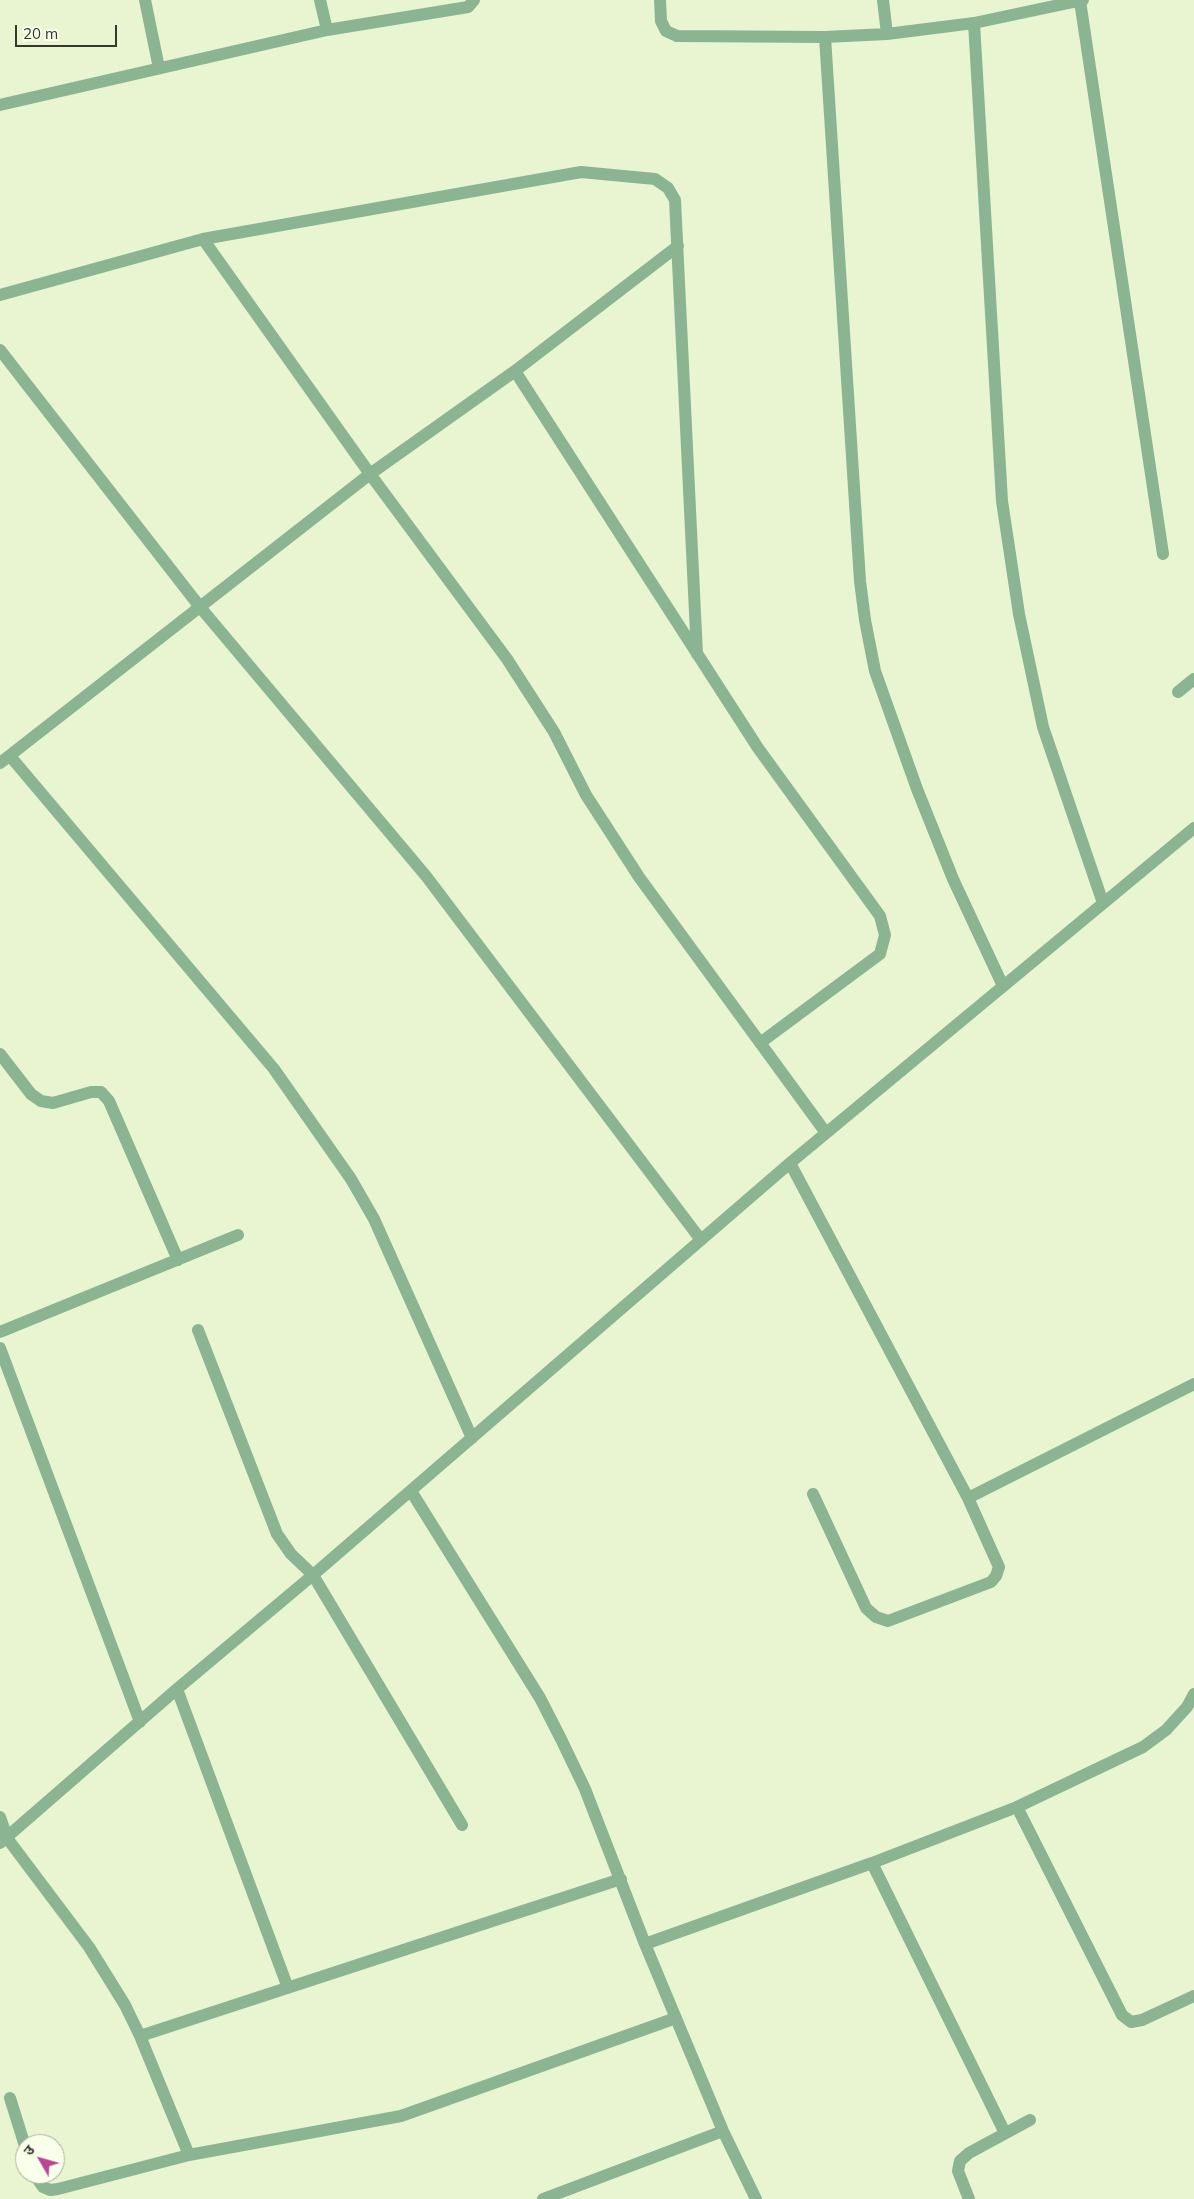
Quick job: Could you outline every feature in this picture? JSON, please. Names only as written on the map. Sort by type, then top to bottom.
[{"type":"street","points":[[145,0],[159,68]]},
{"type":"street","points":[[320,0],[327,30]]},
{"type":"street","points":[[0,105],[327,30],[468,7],[474,0]]},
{"type":"street","points":[[660,0],[661,21],[666,32],[677,36],[825,37],[887,34],[974,23],[1081,1],[1162,554]]},
{"type":"street","points":[[883,0],[887,34]]},
{"type":"street","points":[[974,23],[1002,501],[1019,614],[1043,728],[1103,903]]},
{"type":"street","points":[[825,37],[860,581],[865,620],[875,671],[917,789],[953,879],[1003,986]]},
{"type":"street","points":[[0,295],[203,239],[581,172],[655,179],[668,188],[675,200],[697,654]]},
{"type":"street","points":[[203,239],[370,474],[530,693],[554,732],[586,795],[639,877],[826,1133]]},
{"type":"street","points":[[472,1438],[374,1219],[340,1163],[274,1069],[5,760],[370,474],[515,371],[678,246]]},
{"type":"street","points":[[0,350],[200,607],[426,876],[701,1240]]},
{"type":"street","points":[[515,371],[758,748],[880,916],[885,935],[880,954],[760,1043]]},
{"type":"street","points":[[1178,692],[1194,680]]},
{"type":"street","points":[[3,1840],[177,1689],[314,1575],[790,1163],[1194,828]]},
{"type":"street","points":[[0,1054],[31,1094],[41,1102],[53,1103],[91,1092],[101,1092],[109,1100],[178,1260]]},
{"type":"street","points":[[790,1163],[968,1498],[1000,1567],[991,1582],[888,1621],[876,1617],[866,1608],[813,1494]]},
{"type":"street","points":[[0,1332],[238,1235]]},
{"type":"street","points":[[198,1330],[277,1534],[291,1554],[314,1575],[462,1825]]},
{"type":"street","points":[[0,1348],[140,1722]]},
{"type":"street","points":[[968,1498],[1194,1384]]},
{"type":"street","points":[[411,1491],[540,1698],[585,1789],[645,1944],[723,2131],[756,2199]]},
{"type":"street","points":[[177,1689],[288,1988]]},
{"type":"street","points":[[645,1944],[872,1863],[1017,1807],[1143,1747],[1166,1730],[1187,1706],[1194,1694]]},
{"type":"street","points":[[1017,1807],[1122,2015],[1131,2022],[1142,2020],[1194,1996]]},
{"type":"street","points":[[0,1817],[3,1840],[89,1947],[106,1974],[140,2036],[189,2155]]},
{"type":"street","points":[[872,1863],[1006,2133]]},
{"type":"street","points":[[140,2036],[621,1879]]},
{"type":"street","points":[[40,2184],[43,2188],[50,2190],[58,2189],[189,2155],[401,2116],[676,2018]]},
{"type":"street","points":[[10,2098],[21,2134]]},
{"type":"street","points":[[969,2199],[958,2171],[960,2161],[969,2153],[1030,2120]]},
{"type":"street","points":[[543,2199],[723,2131]]}]
